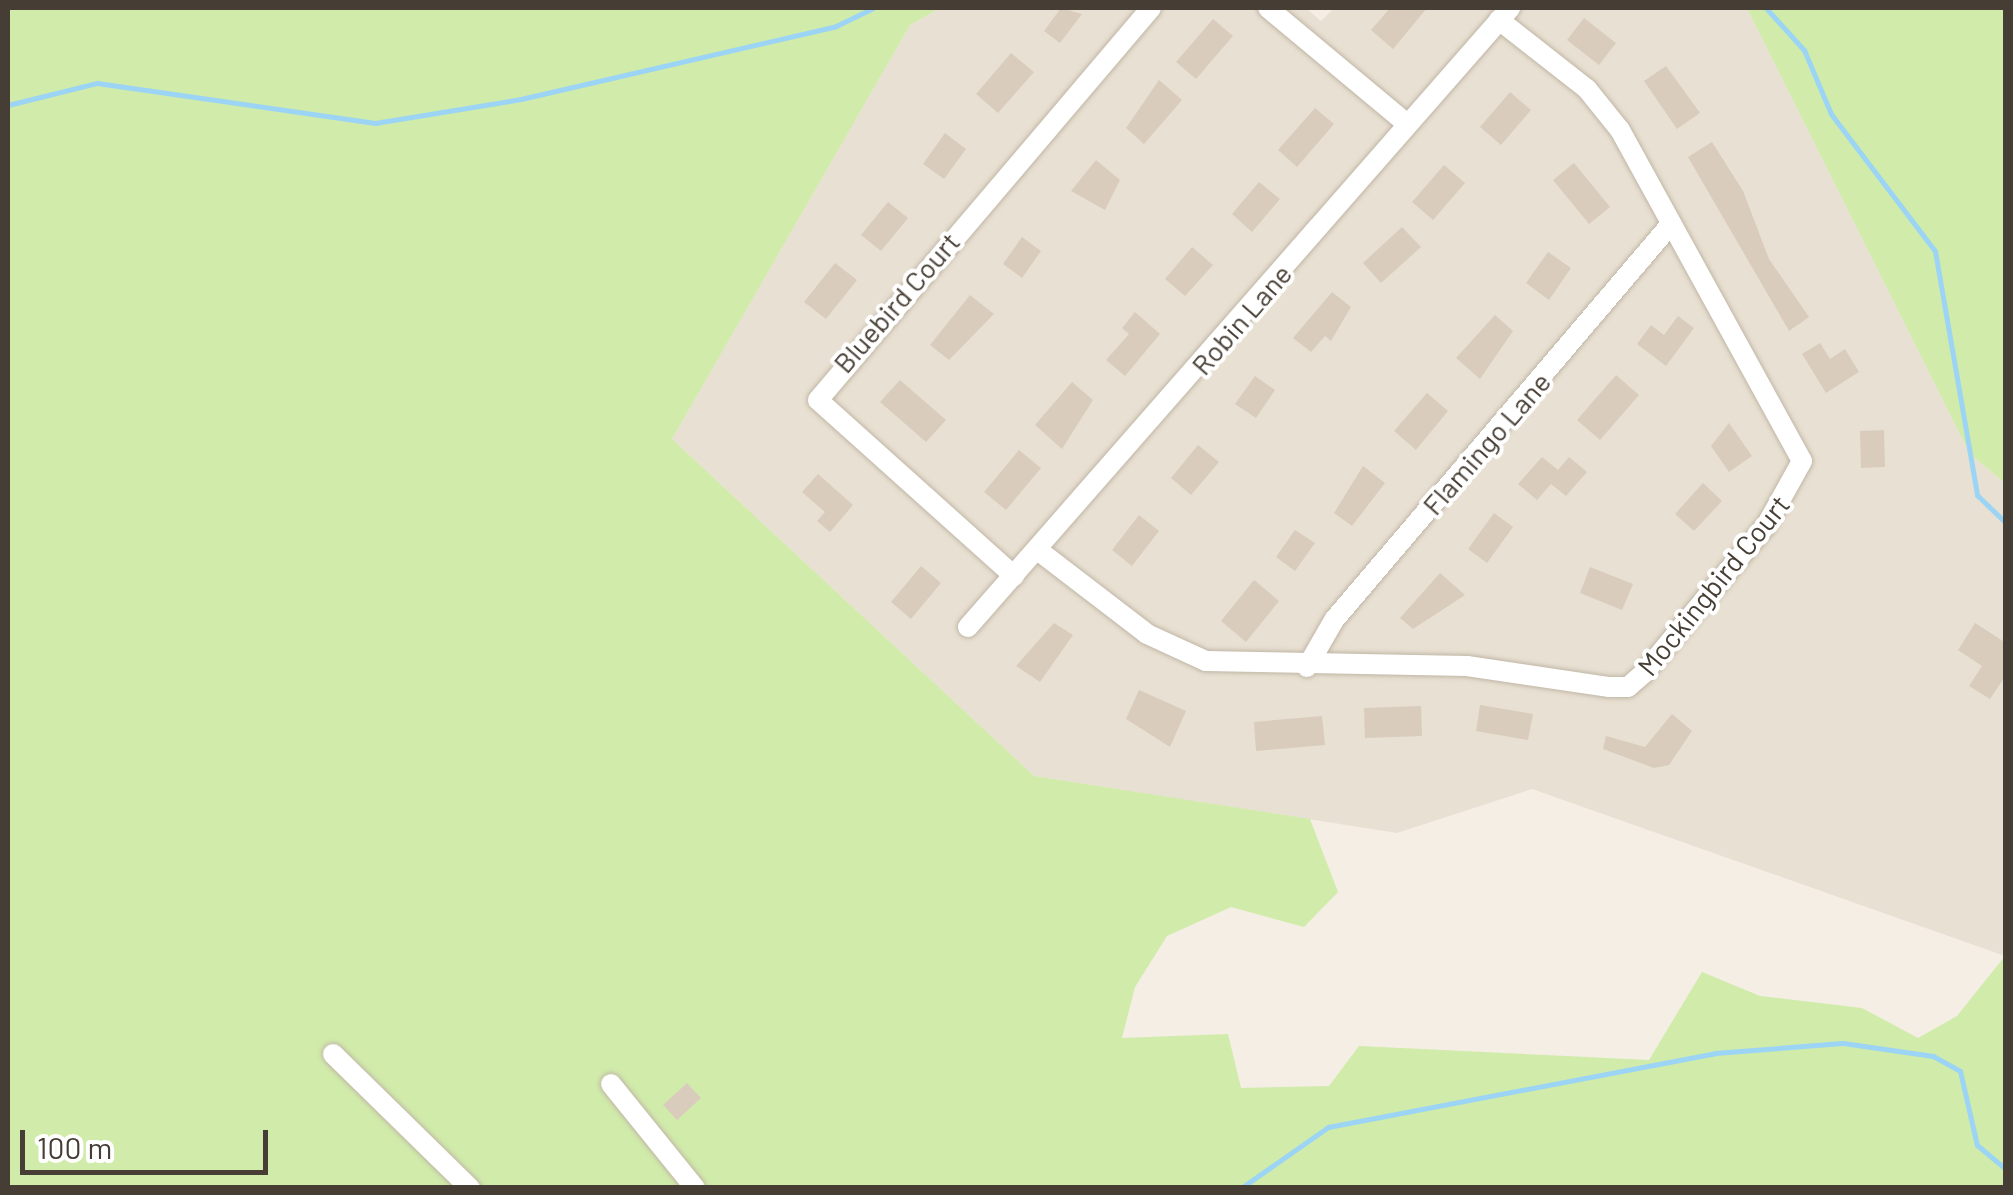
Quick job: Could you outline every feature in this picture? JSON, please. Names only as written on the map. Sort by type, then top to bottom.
[{"type":"street","name":"Bluebird Court","points":[[1014,576],[818,400],[1152,8]]},
{"type":"street","points":[[1268,8],[1406,122]]},
{"type":"street","name":"Robin Lane","points":[[968,627],[1504,14]]},
{"type":"street","name":"Mockingbird Court","points":[[1039,550],[1148,634],[1206,661],[1307,666],[1466,666],[1628,687],[1768,524],[1802,460],[1602,106],[1504,14]]},
{"type":"street","name":"Flamingo Lane","points":[[1307,666],[1334,620],[1671,224]]},
{"type":"street","points":[[333,1054],[470,1188]]},
{"type":"street","points":[[611,1084],[694,1188]]},
{"type":"shaded area","points":[[940,8],[1306,8],[1321,21],[1334,8],[1747,8],[1970,454],[2005,483],[2005,956],[1532,789],[1397,833],[1034,776],[672,439],[910,25]]},
{"type":"green space","points":[[8,8],[940,8],[910,25],[672,439],[1034,776],[1310,819],[1338,892],[1304,927],[1231,907],[1167,936],[1135,987],[1122,1038],[1228,1034],[1241,1088],[1329,1086],[1359,1046],[1649,1060],[1702,972],[1760,996],[1862,1008],[1918,1038],[1957,1016],[2005,956],[2005,1187],[8,1187]]},
{"type":"green space","points":[[1747,8],[2005,8],[2005,483],[1970,454]]},
{"type":"building","points":[[1061,8],[1082,14],[1060,43],[1044,31]]},
{"type":"building","points":[[1390,8],[1427,8],[1393,49],[1371,30]]},
{"type":"building","points":[[1584,18],[1616,43],[1599,65],[1567,40]]},
{"type":"building","points":[[1213,19],[1233,36],[1196,79],[1176,62]]},
{"type":"building","points":[[1011,53],[1034,72],[998,113],[976,94]]},
{"type":"building","points":[[1666,66],[1700,113],[1677,129],[1644,81]]},
{"type":"building","points":[[1159,80],[1182,100],[1144,144],[1126,128]]},
{"type":"building","points":[[1510,92],[1531,110],[1501,145],[1480,127]]},
{"type":"building","points":[[1315,108],[1334,124],[1297,167],[1278,150]]},
{"type":"building","points":[[945,133],[966,149],[944,179],[923,164]]},
{"type":"building","points":[[1712,142],[1743,191],[1769,259],[1809,317],[1789,331],[1688,157]]},
{"type":"building","points":[[1096,160],[1120,180],[1105,210],[1071,191]]},
{"type":"building","points":[[1574,163],[1610,207],[1589,224],[1553,180]]},
{"type":"building","points":[[1444,165],[1465,183],[1433,220],[1412,202]]},
{"type":"building","points":[[1259,182],[1280,199],[1252,232],[1232,214]]},
{"type":"building","points":[[888,202],[908,218],[881,251],[861,235]]},
{"type":"building","points":[[1402,227],[1421,247],[1381,283],[1363,263]]},
{"type":"building","points":[[1022,237],[1041,251],[1022,278],[1003,264]]},
{"type":"building","points":[[1192,247],[1213,265],[1185,296],[1165,279]]},
{"type":"building","points":[[1548,252],[1571,268],[1549,300],[1526,283]]},
{"type":"building","points":[[835,263],[857,280],[826,319],[804,302]]},
{"type":"building","points":[[1332,292],[1351,307],[1331,341],[1325,336],[1311,352],[1293,338]]},
{"type":"building","points":[[970,295],[994,314],[949,360],[930,345]]},
{"type":"building","points":[[1135,312],[1160,334],[1125,376],[1106,360],[1129,334],[1122,328]]},
{"type":"building","points":[[1495,315],[1513,331],[1480,379],[1456,358]]},
{"type":"building","points":[[1678,316],[1694,328],[1666,366],[1637,344],[1651,325],[1664,335]]},
{"type":"building","points":[[1820,343],[1830,359],[1845,349],[1859,372],[1826,393],[1802,354]]},
{"type":"building","points":[[1616,375],[1639,395],[1600,440],[1577,420]]},
{"type":"building","points":[[1255,376],[1275,390],[1256,418],[1235,404]]},
{"type":"building","points":[[900,380],[946,420],[926,442],[880,402]]},
{"type":"building","points":[[1072,382],[1093,400],[1062,449],[1035,425]]},
{"type":"building","points":[[1427,393],[1448,411],[1416,450],[1394,431]]},
{"type":"building","points":[[1729,423],[1752,456],[1729,472],[1711,446]]},
{"type":"building","points":[[1884,430],[1885,467],[1861,468],[1860,431]]},
{"type":"building","points":[[1198,445],[1219,462],[1191,495],[1171,478]]},
{"type":"building","points":[[1019,450],[1041,468],[1006,510],[984,492]]},
{"type":"building","points":[[1542,457],[1558,470],[1569,457],[1587,472],[1566,496],[1551,484],[1537,500],[1518,484]]},
{"type":"building","points":[[1363,466],[1385,483],[1352,526],[1334,513]]},
{"type":"building","points":[[818,474],[853,505],[830,532],[817,521],[825,512],[802,492]]},
{"type":"building","points":[[1703,483],[1722,501],[1694,531],[1675,514]]},
{"type":"building","points":[[1494,513],[1513,527],[1487,563],[1468,549]]},
{"type":"building","points":[[1139,515],[1159,531],[1132,566],[1112,550]]},
{"type":"building","points":[[1295,530],[1315,543],[1295,571],[1276,557]]},
{"type":"building","points":[[921,566],[941,583],[911,619],[891,602]]},
{"type":"building","points":[[1590,567],[1633,584],[1622,610],[1580,593]]},
{"type":"building","points":[[1440,573],[1465,595],[1413,629],[1400,618]]},
{"type":"building","points":[[1254,580],[1279,601],[1246,642],[1221,621]]},
{"type":"building","points":[[1054,623],[1073,635],[1040,682],[1016,666]]},
{"type":"building","points":[[1975,623],[2006,643],[2006,675],[1990,699],[1969,686],[1982,666],[1958,650]]},
{"type":"building","points":[[1139,690],[1186,711],[1170,747],[1126,719]]},
{"type":"building","points":[[1480,705],[1533,714],[1528,740],[1476,731]]},
{"type":"building","points":[[1421,706],[1422,736],[1365,738],[1364,708]]},
{"type":"building","points":[[1672,714],[1692,731],[1669,765],[1654,768],[1603,749],[1606,736],[1645,747]]},
{"type":"building","points":[[1322,716],[1325,745],[1256,751],[1254,722]]},
{"type":"building","points":[[687,1083],[701,1098],[677,1120],[663,1105]]},
{"type":"waterway","points":[[8,105],[97,83],[375,123],[521,99],[834,27],[873,8]]},
{"type":"waterway","points":[[1766,8],[1804,50],[1831,114],[1935,251],[1977,495],[2006,523]]},
{"type":"waterway","points":[[1241,1188],[1328,1127],[1715,1053],[1843,1043],[1933,1056],[1960,1071],[1977,1145],[2006,1169]]}]
